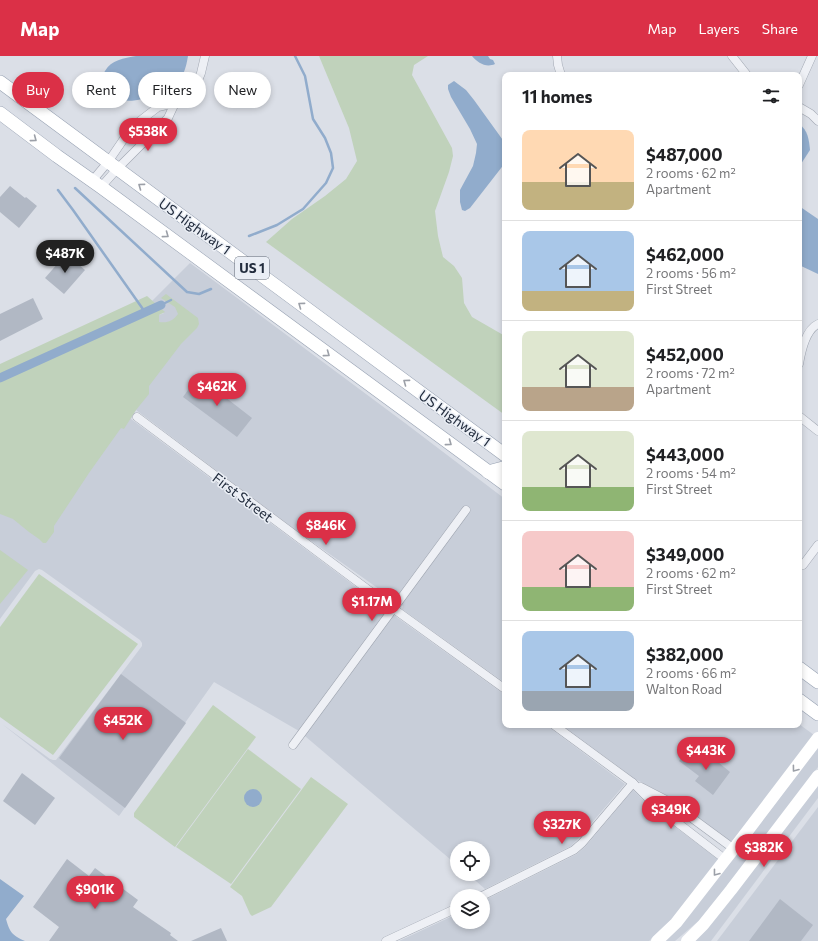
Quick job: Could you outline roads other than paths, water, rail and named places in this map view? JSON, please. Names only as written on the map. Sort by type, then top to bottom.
[{"type":"main road","name":"US Highway 1","points":[[0,82],[502,453]]},
{"type":"main road","name":"US Highway 1","points":[[0,113],[502,482]]},
{"type":"main road","points":[[488,472],[502,468]]},
{"type":"main road","points":[[802,670],[818,682]]},
{"type":"main road","points":[[802,702],[818,714]]},
{"type":"main road","points":[[657,941],[676,923],[726,860],[818,738]]},
{"type":"main road","points":[[687,941],[703,925],[732,890],[818,776]]},
{"type":"street","points":[[201,72],[205,56]]},
{"type":"street","points":[[557,56],[560,72]]},
{"type":"street","points":[[732,56],[745,72]]},
{"type":"street","points":[[802,78],[812,56]]},
{"type":"street","points":[[96,184],[113,165],[132,127],[157,108]]},
{"type":"street","points":[[96,184],[113,165],[168,118],[173,108]]},
{"type":"street","points":[[802,109],[811,114],[818,121]]},
{"type":"street","points":[[802,350],[807,336],[815,325],[818,324]]},
{"type":"street","name":"First Street","points":[[137,418],[394,609],[502,687]]},
{"type":"street","points":[[802,418],[818,430]]},
{"type":"street","points":[[293,745],[466,510]]},
{"type":"street","points":[[803,565],[818,545]]},
{"type":"street","points":[[558,728],[633,783],[657,807],[726,860]]},
{"type":"street","points":[[633,783],[670,802],[734,849]]},
{"type":"street","points":[[490,892],[574,850],[582,843],[633,783]]},
{"type":"street","points":[[386,941],[450,911]]},
{"type":"water","points":[[136,56],[188,56],[184,72],[138,72],[138,100],[132,101],[130,101],[130,72],[104,72],[111,64],[122,59]]},
{"type":"water","points":[[472,56],[488,56],[495,64],[482,64]]},
{"type":"water","points":[[454,81],[466,90],[502,139],[502,167],[470,208],[465,211],[462,210],[460,202],[460,190],[473,166],[477,144],[451,97],[448,85]]},
{"type":"water","points":[[802,126],[806,132],[810,150],[802,162]]},
{"type":"water","points":[[802,208],[818,219],[818,274],[802,266]]},
{"type":"water","points":[[249,789],[257,789],[262,794],[260,805],[257,807],[249,807],[244,802],[244,794]]},
{"type":"water","points":[[0,879],[24,896],[6,919],[12,933],[25,941],[0,941]]},
{"type":"waterway","points":[[249,236],[277,225],[303,209],[326,183],[333,168],[331,153],[325,138],[313,119],[305,76],[295,56]]},
{"type":"waterway","points":[[75,188],[187,292],[199,294],[211,289]]},
{"type":"waterway","points":[[58,190],[145,312]]},
{"type":"waterway","points":[[161,305],[171,300]]},
{"type":"waterway","points":[[0,378],[161,305]]}]
